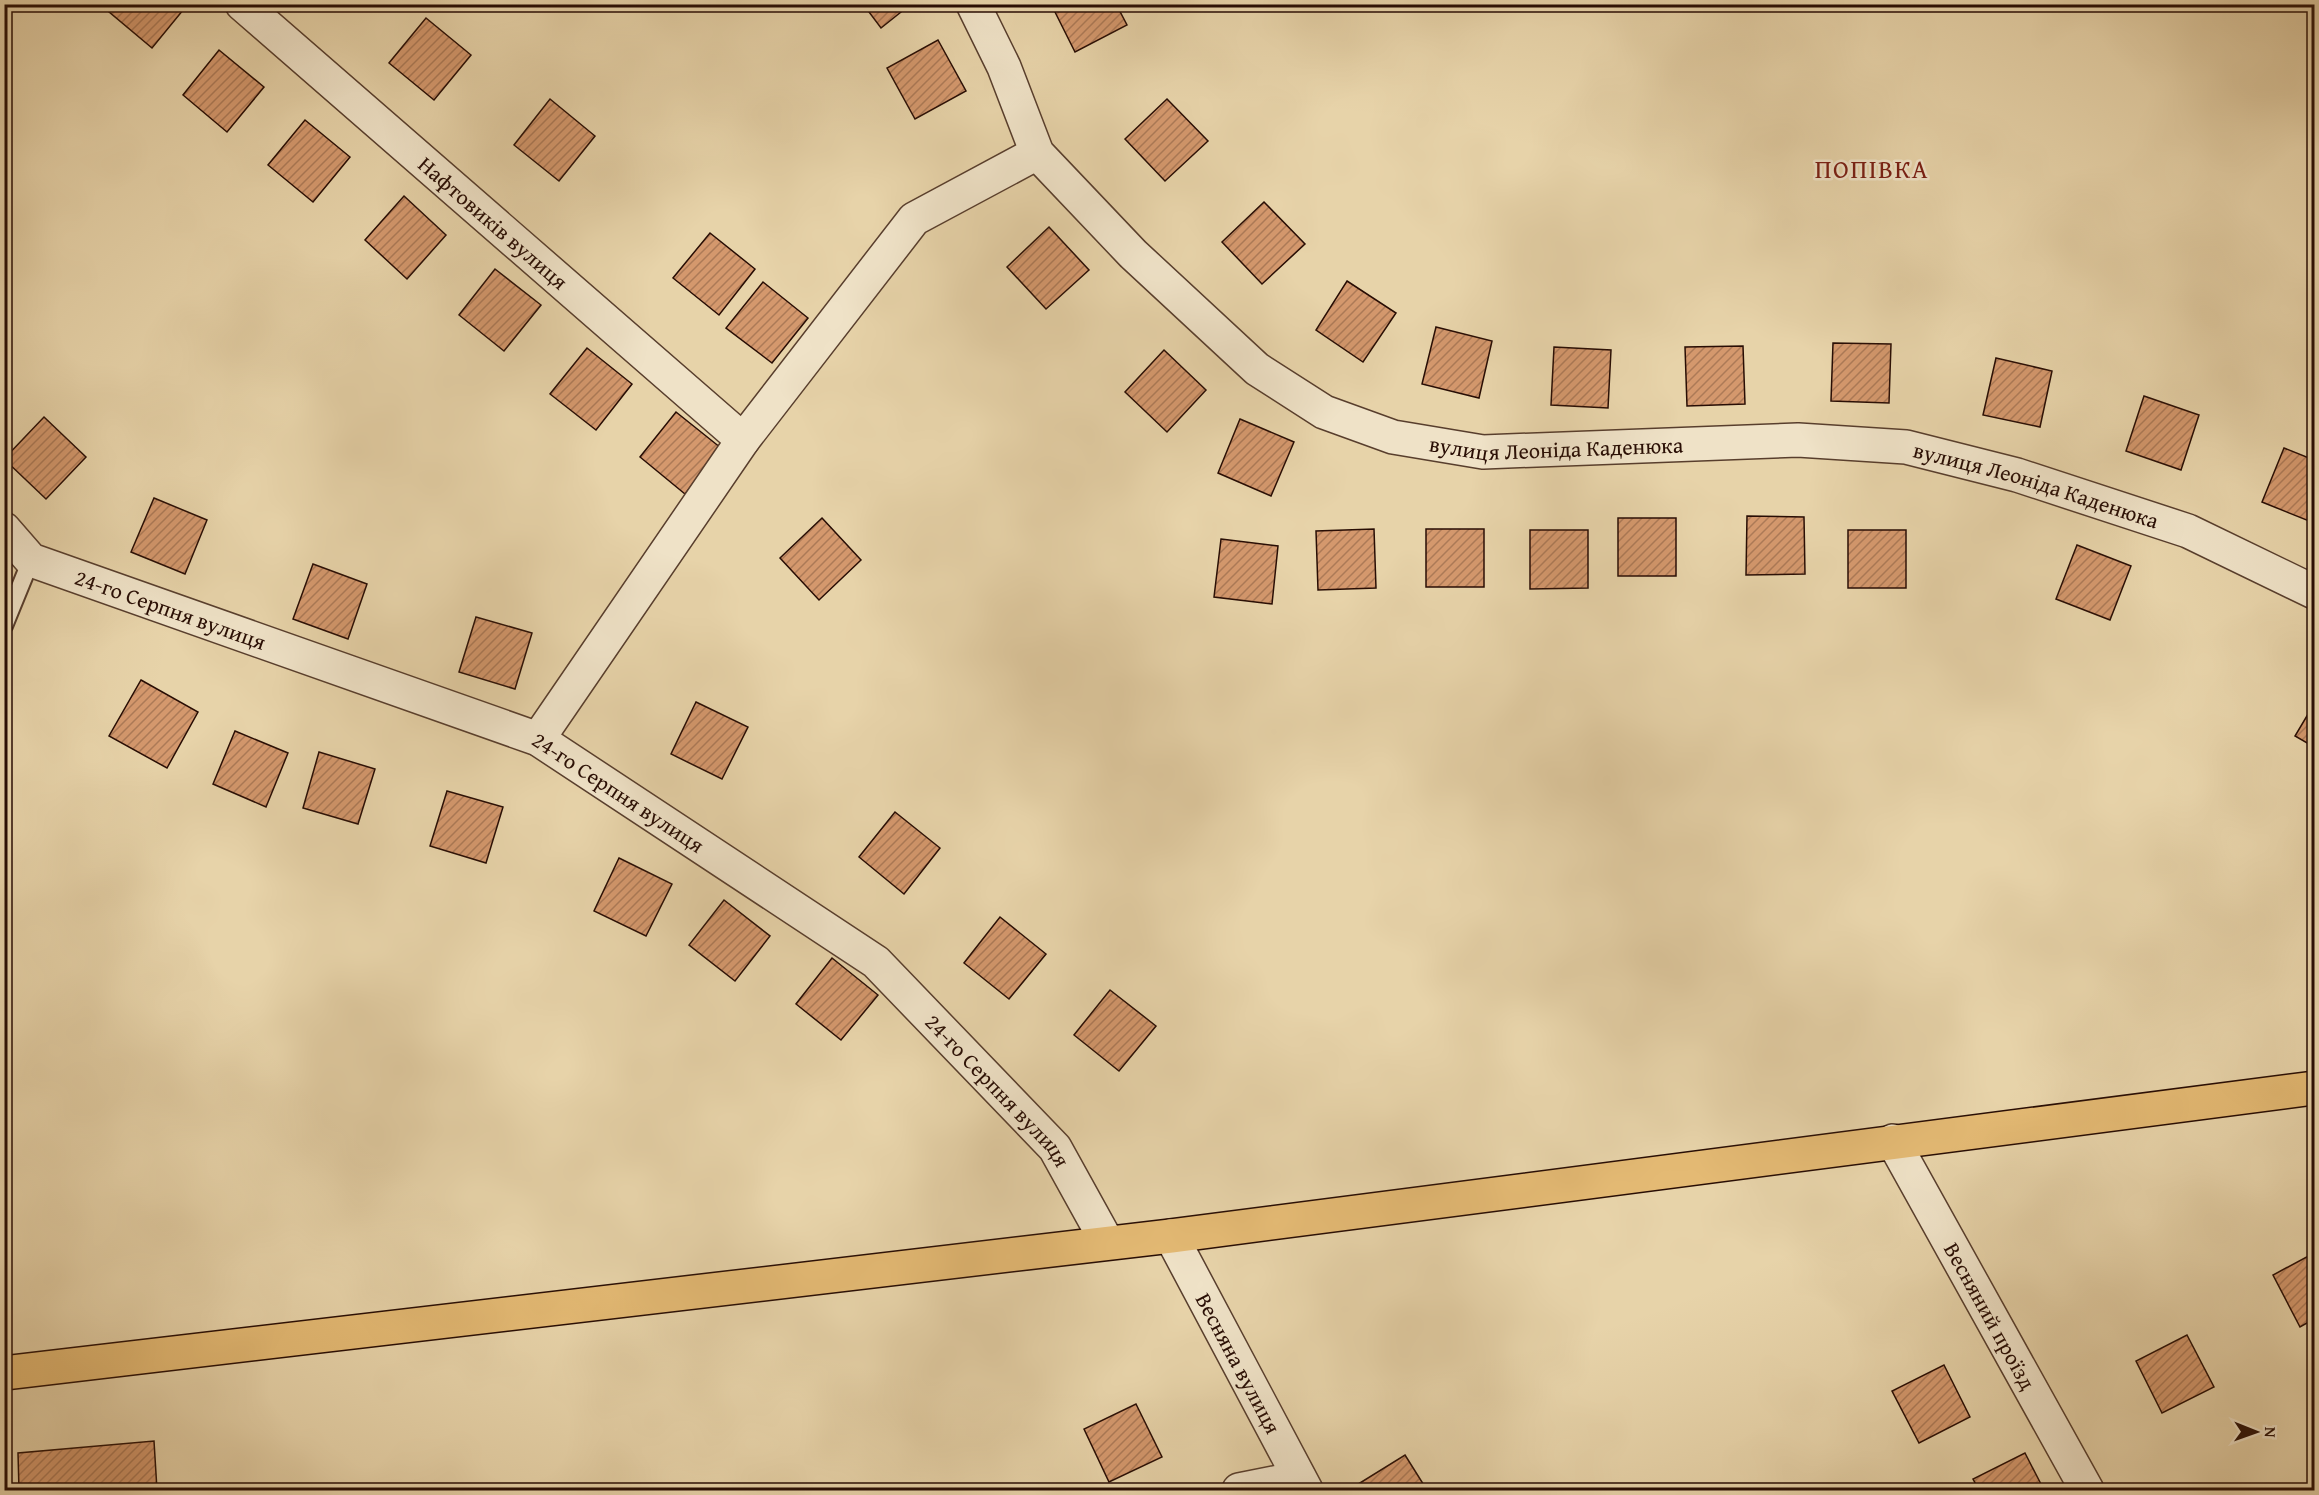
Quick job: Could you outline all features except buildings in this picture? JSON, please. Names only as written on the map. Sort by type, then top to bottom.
[{"type":"highway","points":[[4,1373],[1171,1236],[2314,1088]]},
{"type":"street","name":"Нафтовиків вулиця","points":[[242,4],[744,440]]},
{"type":"street","name":"вулиця Леоніда Каденюка","points":[[973,4],[1004,67],[1037,153],[1133,254],[1257,369],[1324,412],[1393,437],[1483,452],[1798,440],[1906,447],[2017,475],[2188,531],[2314,592]]},
{"type":"street","points":[[538,739],[744,440],[914,219],[1037,153]]},
{"type":"street","name":"24-го Серпня вулиця","points":[[4,529],[31,560],[538,739],[876,962],[1055,1148],[1107,1242]]},
{"type":"street","name":"Весняний проїзд","points":[[1893,1142],[2087,1491]]},
{"type":"street","name":"Весняна вулиця","points":[[1171,1236],[1303,1484]]},
{"type":"street","points":[[1239,1491],[1303,1484]]},
{"type":"lane","points":[[4,627],[31,560]]},
{"type":"district","name":"ПОПІВКА","points":[[1872,168]]}]
